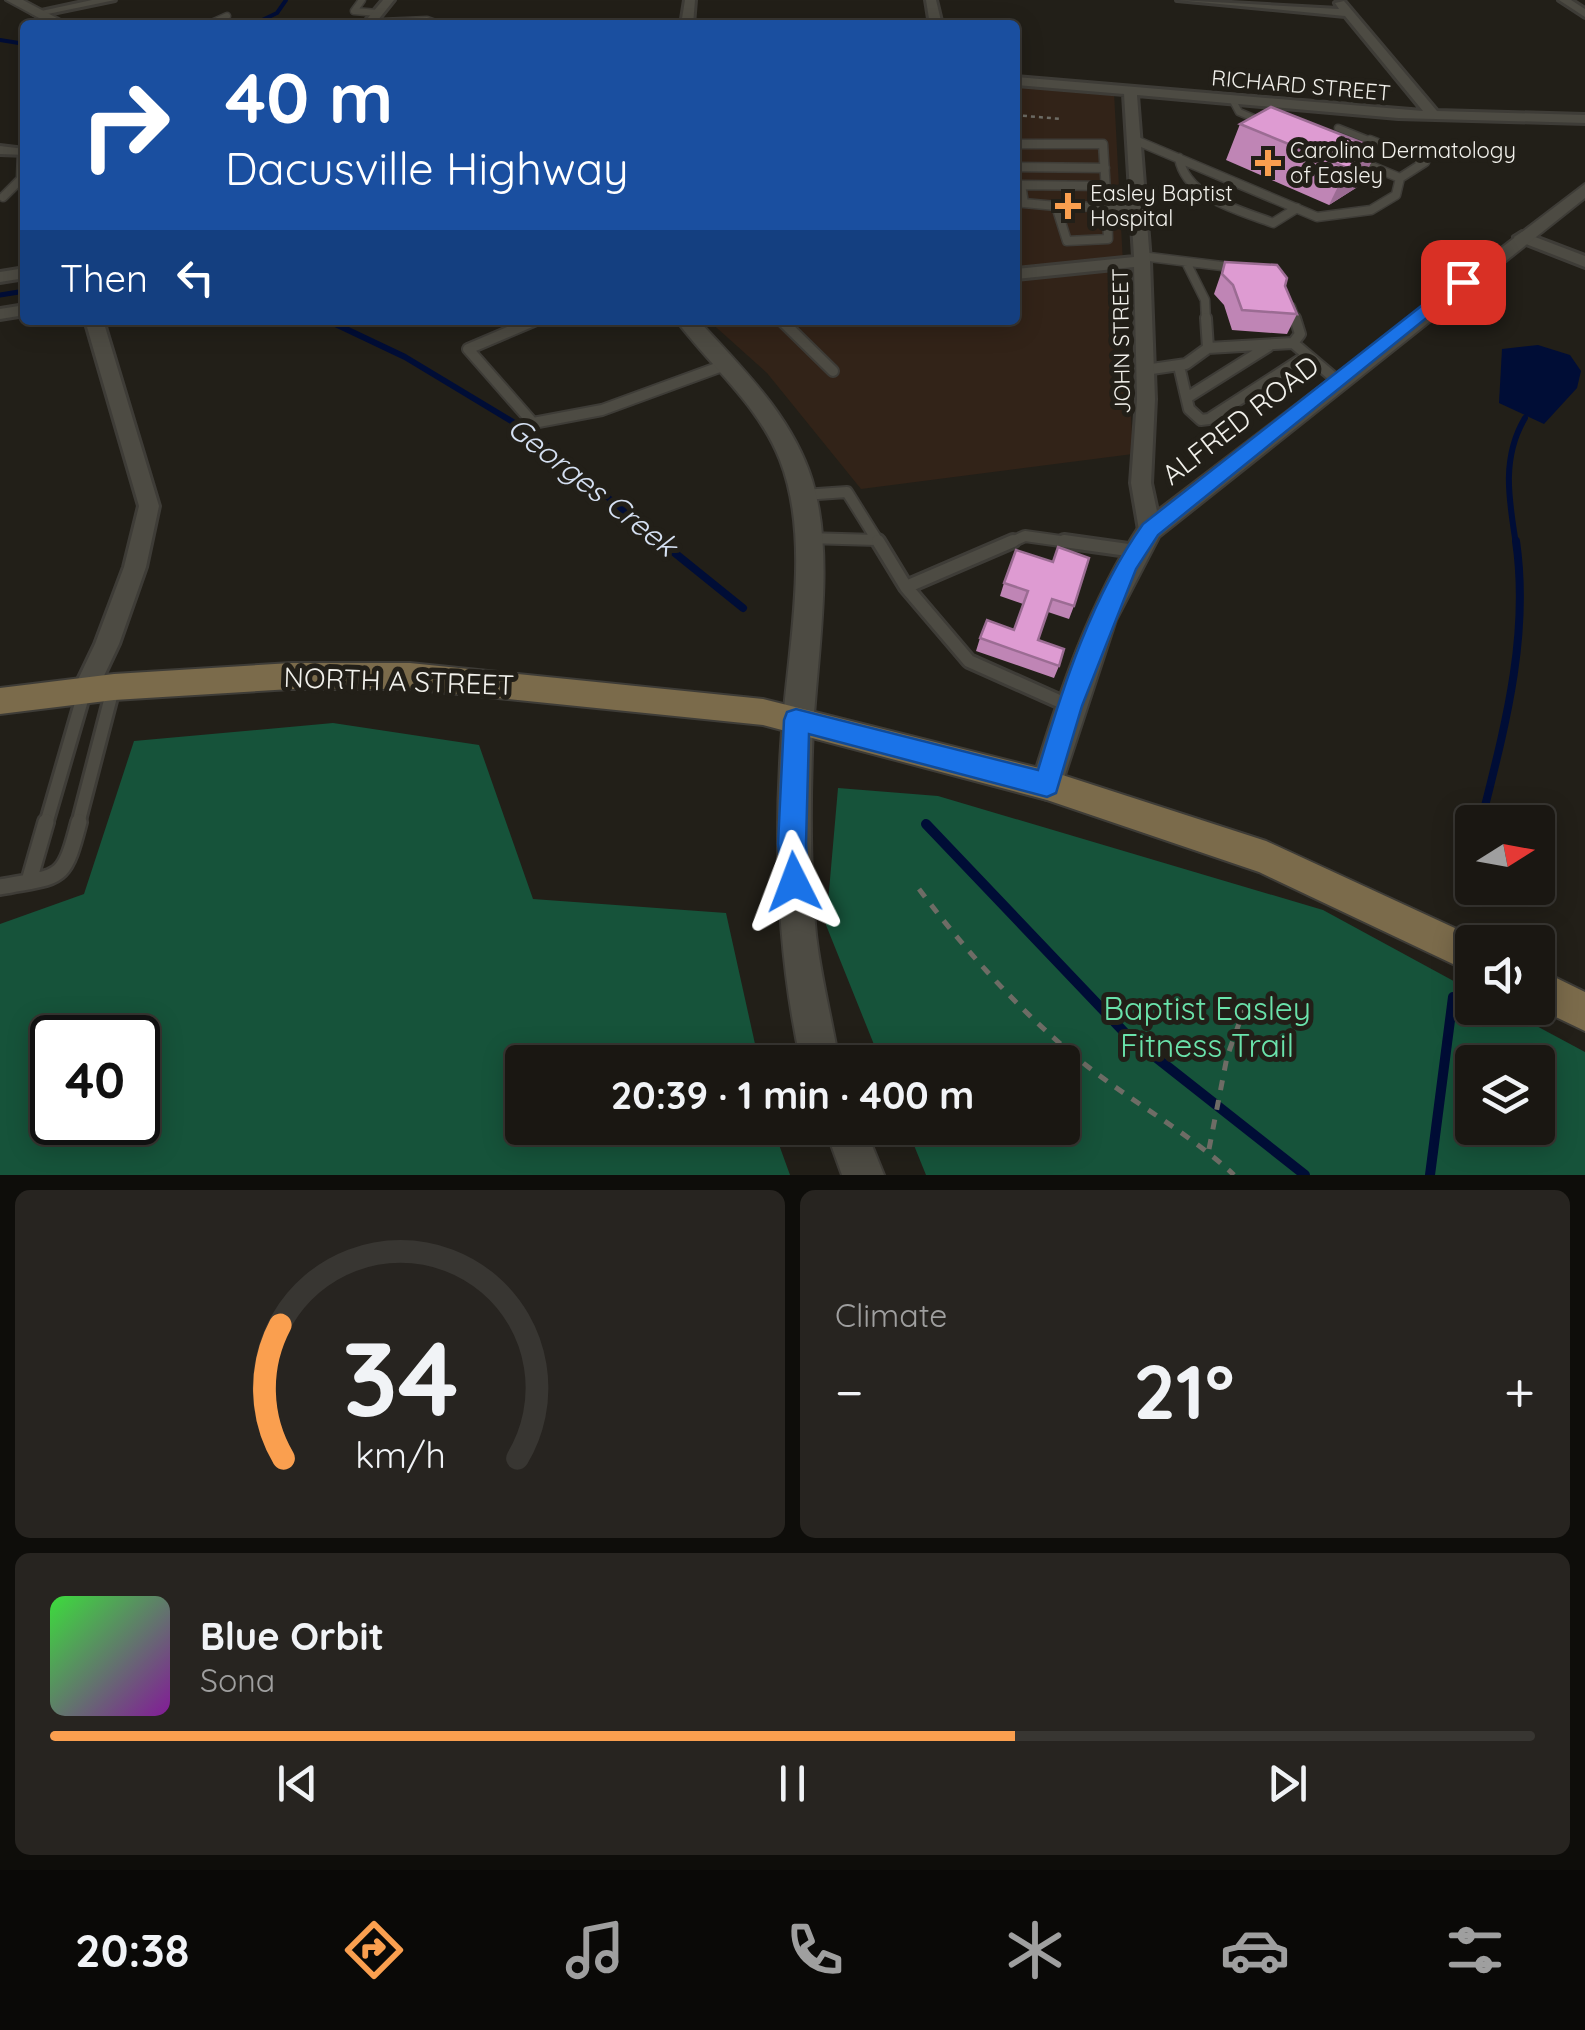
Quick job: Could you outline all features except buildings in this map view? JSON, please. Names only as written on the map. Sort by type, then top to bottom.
[{"type":"main road","name":"NORTH A STREET","points":[[0,701],[100,688],[291,676],[410,676],[763,712],[1047,785],[1266,858],[1455,947]]},
{"type":"main road","points":[[1555,997],[1585,1012]]},
{"type":"street","points":[[0,14],[26,7],[108,0]]},
{"type":"street","points":[[1182,0],[1349,13]]},
{"type":"street","points":[[1338,0],[1434,116]]},
{"type":"street","points":[[1564,0],[1585,14]]},
{"type":"street","points":[[26,7],[53,20]]},
{"type":"street","name":"RICHARD STREET","points":[[1020,80],[1347,110],[1585,120]]},
{"type":"street","name":"JOHN STREET","points":[[1130,90],[1142,258],[1142,483],[1150,530]]},
{"type":"street","name":"ALFRED ROAD","points":[[1047,785],[1070,706],[1126,566],[1150,530],[1585,189]]},
{"type":"street","points":[[1522,236],[1585,262]]},
{"type":"street","points":[[1020,273],[1142,258]]},
{"type":"street","points":[[95,325],[149,506],[100,688]]},
{"type":"street","points":[[691,325],[780,437],[802,496],[807,538],[792,844],[800,958],[817,1045]]},
{"type":"street","points":[[852,1145],[864,1175]]},
{"type":"lane","points":[[362,0],[354,11],[372,20]]},
{"type":"lane","points":[[218,20],[227,16]]},
{"type":"lane","points":[[1232,99],[1239,112],[1276,127]]},
{"type":"lane","points":[[1325,135],[1348,123],[1347,110]]},
{"type":"lane","points":[[1134,140],[1297,208],[1331,218],[1372,210],[1396,195],[1400,178],[1425,162],[1338,128]]},
{"type":"lane","points":[[1020,144],[1104,144],[1108,240],[1067,241],[1056,206]]},
{"type":"lane","points":[[1347,156],[1400,178]]},
{"type":"lane","points":[[1179,158],[1182,178],[1193,187],[1251,214],[1273,223],[1297,208]]},
{"type":"lane","points":[[1020,167],[1105,168]]},
{"type":"lane","points":[[3,197],[20,181]]},
{"type":"lane","points":[[1106,186],[1021,186],[1024,203],[1138,207]]},
{"type":"lane","points":[[1142,258],[1242,269]]},
{"type":"lane","points":[[1187,264],[1205,300],[1208,348]]},
{"type":"lane","points":[[1145,370],[1179,366],[1208,348],[1292,344],[1300,334],[1286,291]]},
{"type":"lane","points":[[524,325],[468,349],[533,422],[548,423],[600,410],[725,365]]},
{"type":"lane","points":[[786,325],[833,371]]},
{"type":"lane","points":[[1292,344],[1338,381]]},
{"type":"lane","points":[[1188,397],[1269,346]]},
{"type":"lane","points":[[1179,366],[1194,416],[1214,418],[1305,357]]},
{"type":"lane","points":[[802,496],[847,492],[906,587],[969,661],[1070,706]]},
{"type":"lane","points":[[906,587],[1025,536],[1135,552]]},
{"type":"lane","points":[[807,538],[876,540]]},
{"type":"lane","points":[[29,881],[100,688]]},
{"type":"lane","points":[[0,887],[56,876],[67,867],[100,688]]},
{"type":"path","points":[[1020,115],[1061,119]]},
{"type":"path","points":[[919,889],[1005,993],[1088,1067],[1209,1150],[1234,1175]]},
{"type":"path","points":[[1209,1150],[1228,1057],[1246,1004]]},
{"type":"shaded area","name":"Easley Baptist Hospital","points":[[1020,85],[1114,92],[1133,454],[861,489],[767,373],[714,325],[1020,325]]},
{"type":"green space","points":[[333,723],[479,745],[533,899],[726,913],[755,1045],[505,1045],[505,1145],[779,1145],[790,1175],[0,1175],[0,924],[84,894],[134,741]]},
{"type":"green space","name":"Baptist Easley Fitness Trail","points":[[838,788],[938,796],[1323,910],[1455,982],[1455,1025],[1535,1025],[1585,1052],[1585,1175],[926,1175],[914,1145],[1080,1145],[1080,1045],[874,1045],[826,925]]},
{"type":"water","points":[[1538,345],[1570,355],[1581,371],[1577,388],[1544,424],[1499,403],[1502,349]]},
{"type":"waterway","name":"Georges Creek","points":[[262,20],[277,13],[286,0]]},
{"type":"waterway","points":[[0,40],[20,43]]},
{"type":"waterway","points":[[0,295],[20,292]]},
{"type":"waterway","name":"Georges Creek","points":[[338,325],[405,357],[533,434],[663,544]]},
{"type":"waterway","points":[[1516,544],[1509,495],[1510,464],[1512,448],[1525,418]]},
{"type":"waterway","name":"Georges Creek","points":[[660,541],[743,608]]},
{"type":"waterway","points":[[1485,805],[1506,718],[1517,648],[1520,612],[1516,541]]},
{"type":"waterway","name":"Georges Creek","points":[[926,824],[1125,1033],[1305,1175]]},
{"type":"waterway","points":[[1430,1175],[1453,997]]},
{"type":"place","name":"Carolina Dermatology of Easley","points":[[1268,163]]},
{"type":"place","name":"Easley Baptist Hospital","points":[[1068,206]]},
{"type":"route","points":[[794,882],[796,720],[1047,785],[1070,706],[1126,566],[1150,530],[1463,282]]}]
